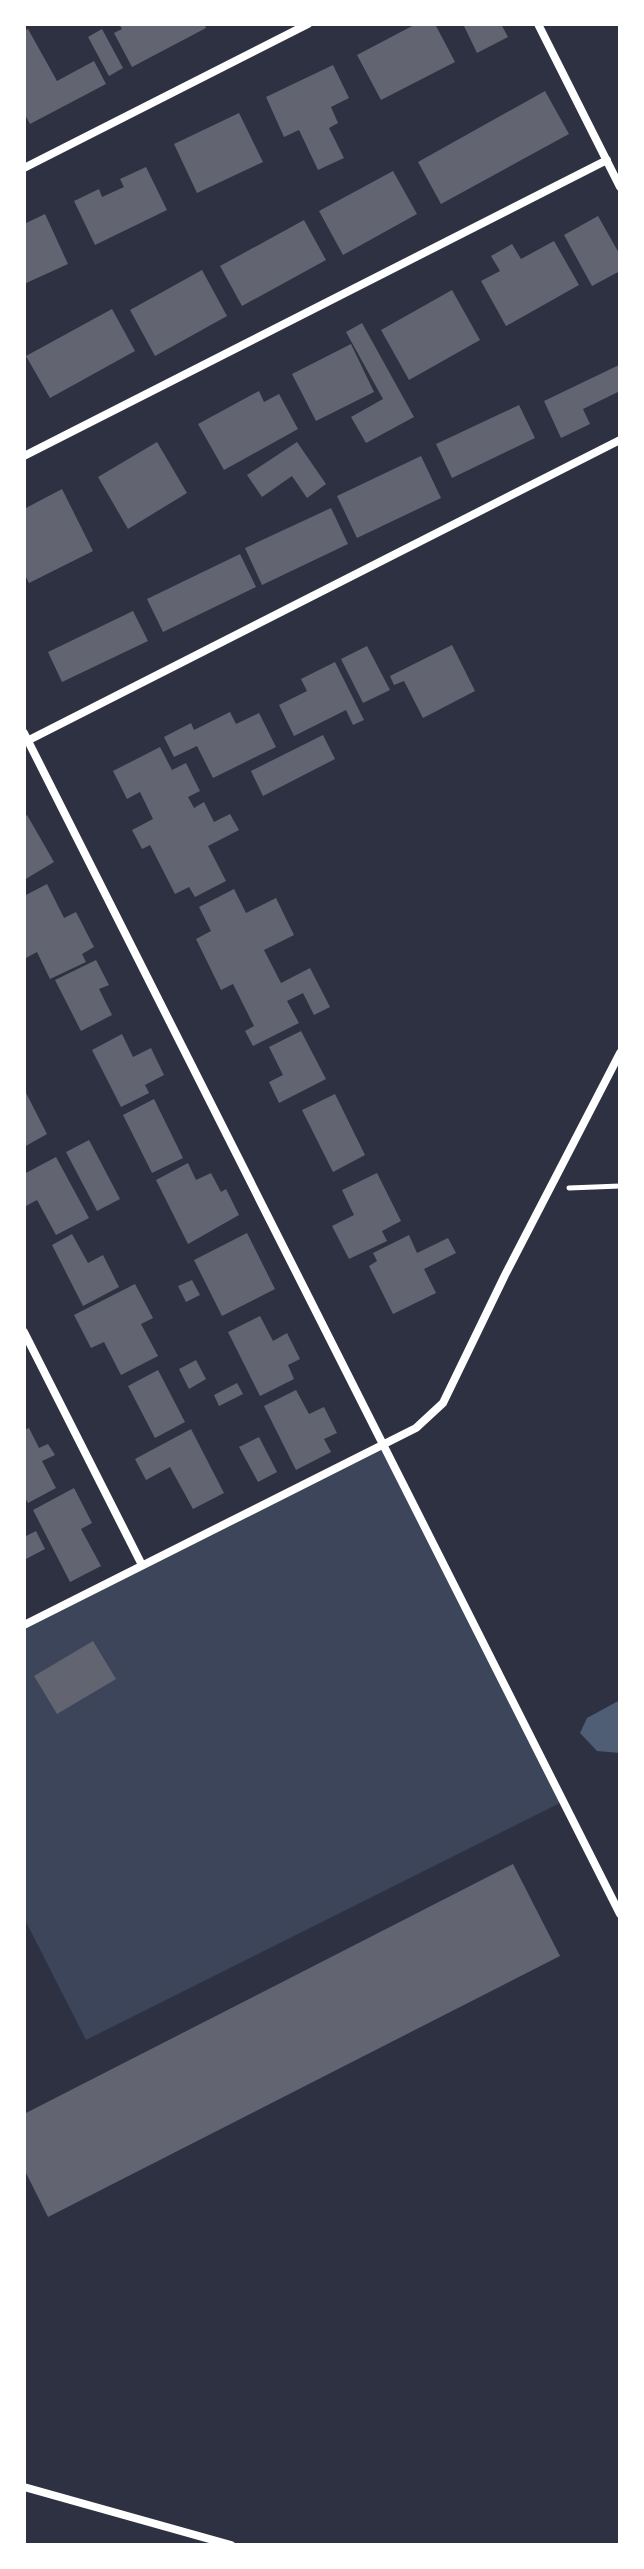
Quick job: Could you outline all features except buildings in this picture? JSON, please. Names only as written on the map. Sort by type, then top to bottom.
[{"type":"street","points":[[24,168],[308,24]]},
{"type":"street","points":[[538,24],[620,187]]},
{"type":"street","points":[[24,456],[607,160]]},
{"type":"street","points":[[620,440],[25,739],[384,1442],[620,1914]]},
{"type":"street","points":[[24,1625],[416,1428],[443,1403],[505,1275],[620,1053]]},
{"type":"street","points":[[24,1332],[142,1565]]},
{"type":"street","points":[[24,2487],[231,2545]]},
{"type":"path","points":[[552,1189],[620,1186]]},
{"type":"shaded area","points":[[384,1442],[564,1801],[86,2040],[24,1918],[24,1625]]},
{"type":"shaded area","points":[[620,1700],[620,1753],[597,1751],[580,1733],[587,1718]]}]
